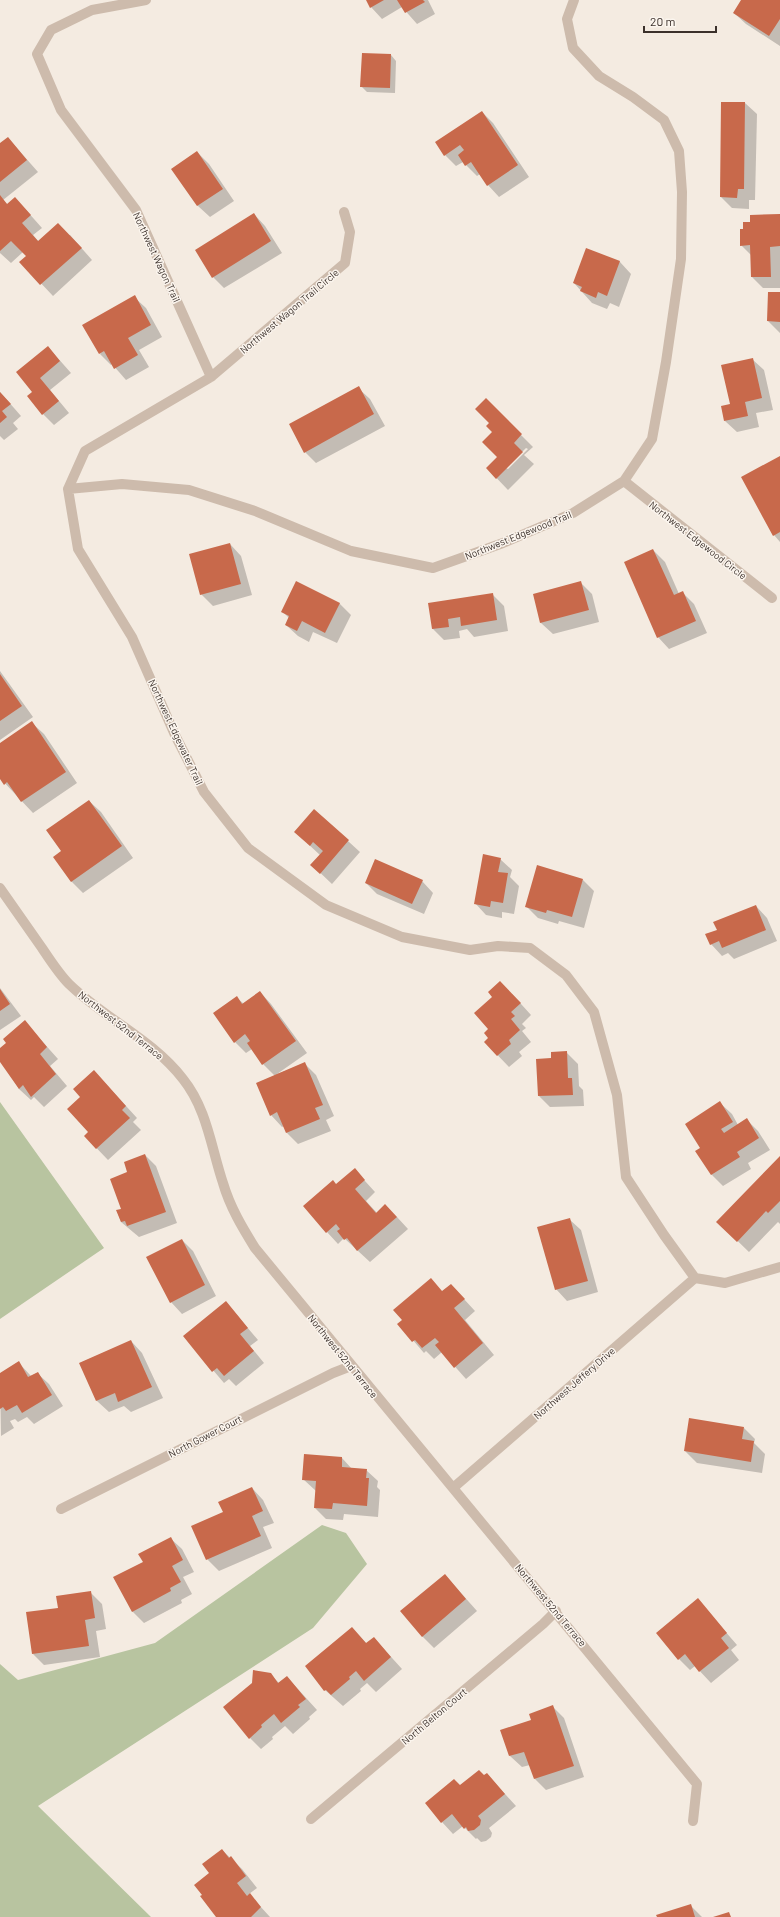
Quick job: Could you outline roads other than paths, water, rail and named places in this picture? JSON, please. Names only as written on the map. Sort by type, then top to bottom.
[{"type":"street","name":"Northwest Wagon Trail","points":[[146,0],[92,10],[51,30],[37,54],[61,110],[136,210],[211,377]]},
{"type":"street","name":"Northwest Edgewood Trail","points":[[68,489],[122,484],[189,490],[255,511],[351,551],[433,568],[503,543],[573,513],[624,481],[652,439],[666,362],[681,259],[682,192],[680,151],[664,120],[634,97],[600,76],[573,48],[567,19],[574,0]]},
{"type":"street","name":"Northwest Wagon Trail Circle","points":[[211,377],[345,263],[350,232],[344,212]]},
{"type":"street","points":[[68,489],[85,451],[211,377]]},
{"type":"street","name":"Northwest Edgewood Circle","points":[[624,481],[772,598]]},
{"type":"street","name":"Northwest Edgewater Trail","points":[[68,489],[78,549],[132,637],[175,735],[204,792],[248,848],[326,905],[402,937],[470,950],[498,946],[530,948],[566,975],[594,1012],[617,1095],[626,1177],[694,1278]]},
{"type":"street","name":"Northwest 52nd Terrace","points":[[0,888],[68,983],[87,1000],[144,1040],[166,1060],[184,1080],[199,1105],[209,1131],[223,1183],[235,1215],[255,1248],[351,1366],[556,1611],[697,1784],[693,1821]]},
{"type":"street","points":[[694,1278],[725,1283],[780,1267]]},
{"type":"street","name":"Northwest Jeffery Drive","points":[[453,1488],[694,1278]]},
{"type":"street","name":"North Gower Court","points":[[61,1509],[333,1373],[351,1366]]},
{"type":"street","name":"North Belton Court","points":[[311,1819],[543,1624],[556,1611]]}]
